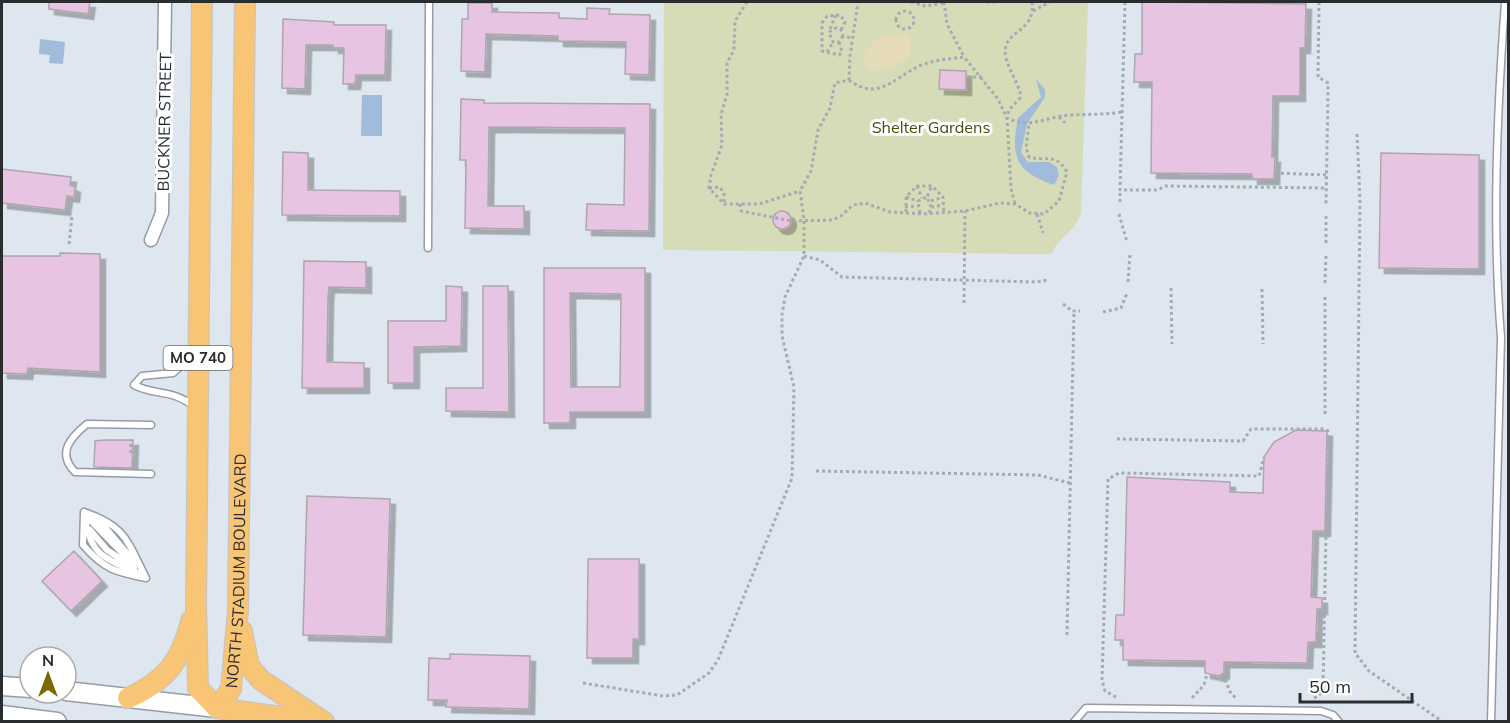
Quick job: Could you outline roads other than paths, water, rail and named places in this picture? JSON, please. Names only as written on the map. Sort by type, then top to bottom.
[{"type":"main road","name":"NORTH STADIUM BOULEVARD","points":[[202,2],[196,604],[198,688],[217,715],[231,689],[238,610],[245,2]]},
{"type":"main road","points":[[128,698],[152,687],[167,673],[188,634],[196,604]]},
{"type":"main road","points":[[238,610],[249,666],[269,685],[324,722]]},
{"type":"main road","points":[[2,686],[18,687]]},
{"type":"main road","points":[[78,693],[128,698],[217,715],[317,722]]},
{"type":"main road","points":[[2,715],[45,721]]},
{"type":"street","name":"BUCKNER STREET","points":[[151,240],[162,213],[165,2]]},
{"type":"lane","points":[[428,248],[429,2]]},
{"type":"lane","points":[[1491,722],[1505,337],[1497,291],[1499,105],[1505,2]]},
{"type":"lane","points":[[198,409],[173,393],[142,389],[134,385],[142,376],[173,373],[199,349]]},
{"type":"lane","points":[[151,425],[87,424],[69,441],[66,451],[66,460],[75,471],[151,474]]},
{"type":"lane","points":[[84,512],[83,545],[98,561],[115,573],[146,578]]},
{"type":"lane","points":[[84,512],[91,534],[107,550],[146,578]]},
{"type":"lane","points":[[84,512],[103,525],[146,578]]},
{"type":"lane","points":[[1074,722],[1086,708],[1321,711],[1333,715],[1339,722]]},
{"type":"water","points":[[40,39],[65,42],[63,64],[49,63],[50,55],[39,54]]},
{"type":"water","points":[[1036,79],[1045,90],[1045,97],[1027,124],[1021,152],[1028,162],[1049,162],[1057,167],[1059,175],[1054,185],[1031,175],[1019,161],[1016,153],[1018,118],[1041,97]]},
{"type":"water","points":[[362,95],[382,95],[382,136],[361,136]]},
{"type":"park label","name":"Shelter Gardens","points":[[931,127]]}]
